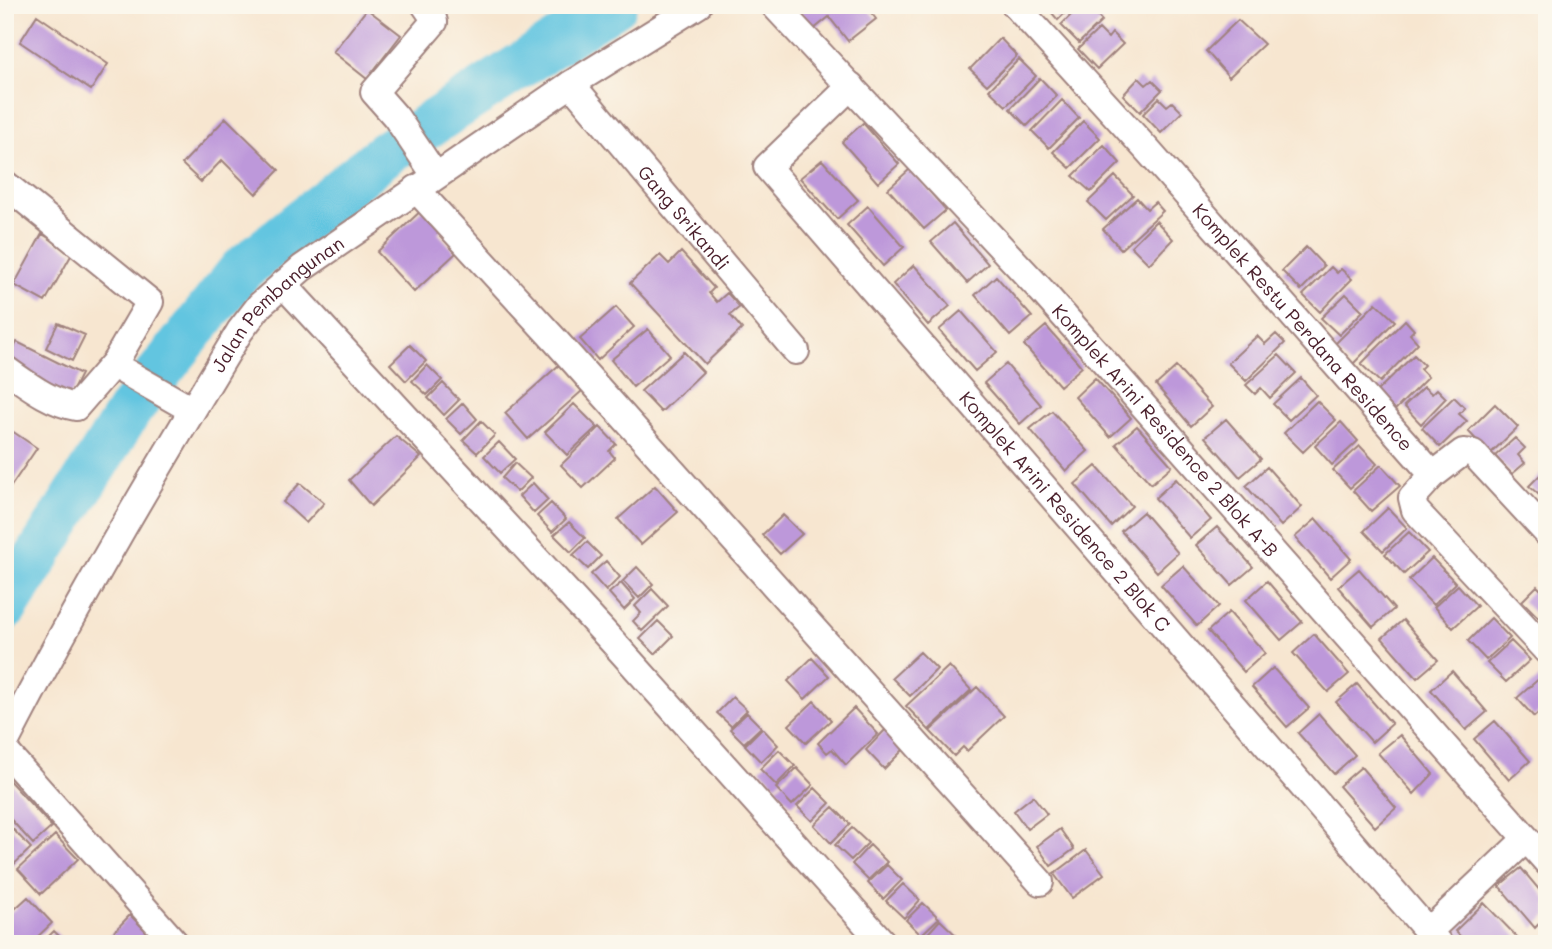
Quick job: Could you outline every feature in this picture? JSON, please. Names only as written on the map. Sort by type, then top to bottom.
[{"type":"street","points":[[425,5],[434,22],[374,92],[396,117],[428,179],[554,339],[1040,882]]},
{"type":"street","name":"Jalan Pembangunan","points":[[5,743],[183,406],[260,305],[302,268],[428,179],[571,84],[698,5]]},
{"type":"street","name":"Komplek Arini Residence 2 Blok A-B","points":[[774,5],[1059,310],[1547,862]]},
{"type":"street","name":"Komplek Restu Perdana Residence","points":[[1016,5],[1433,475]]},
{"type":"street","name":"Gang Srikandi","points":[[571,84],[796,351]]},
{"type":"street","name":"Komplek Arini Residence 2 Blok C","points":[[852,86],[767,167],[1434,938]]},
{"type":"street","points":[[5,184],[150,302],[123,369],[76,407],[63,404],[38,391],[5,369]]},
{"type":"street","points":[[282,284],[612,641],[884,944]]},
{"type":"street","points":[[123,369],[183,406]]},
{"type":"street","points":[[1547,533],[1473,453],[1463,452],[1433,475],[1412,498],[1415,510],[1547,651]]},
{"type":"street","points":[[5,751],[176,944]]},
{"type":"street","points":[[1434,938],[1526,839]]},
{"type":"building","points":[[794,5],[865,5],[876,19],[848,41],[829,17],[814,29]]},
{"type":"building","points":[[1045,5],[1073,5],[1058,20]]},
{"type":"building","points":[[1079,7],[1087,15],[1092,10],[1102,21],[1079,43],[1061,25]]},
{"type":"building","points":[[367,9],[401,35],[367,79],[333,52]]},
{"type":"building","points":[[37,15],[108,64],[91,90],[20,42]]},
{"type":"building","points":[[1238,20],[1264,44],[1229,77],[1206,51]]},
{"type":"building","points":[[1099,29],[1108,38],[1112,33],[1123,44],[1097,69],[1078,49]]},
{"type":"building","points":[[1000,38],[1017,56],[987,85],[970,69]]},
{"type":"building","points":[[1019,59],[1036,76],[1006,106],[989,90]]},
{"type":"building","points":[[1040,78],[1057,96],[1027,126],[1010,109]]},
{"type":"building","points":[[1139,78],[1146,85],[1152,80],[1162,90],[1140,112],[1123,95]]},
{"type":"building","points":[[1159,98],[1167,106],[1172,102],[1182,112],[1161,133],[1143,114]]},
{"type":"building","points":[[1062,100],[1079,118],[1049,148],[1032,131]]},
{"type":"building","points":[[226,118],[279,170],[256,194],[222,160],[201,182],[182,164]]},
{"type":"building","points":[[1083,121],[1100,138],[1070,168],[1053,152]]},
{"type":"building","points":[[863,123],[899,164],[878,183],[842,142]]},
{"type":"building","points":[[1104,145],[1120,163],[1091,192],[1073,176]]},
{"type":"building","points":[[822,160],[858,200],[837,219],[800,178]]},
{"type":"building","points":[[910,169],[946,210],[924,229],[888,189]]},
{"type":"building","points":[[1115,176],[1133,195],[1106,220],[1088,202]]},
{"type":"building","points":[[1137,198],[1147,209],[1155,202],[1163,211],[1121,249],[1103,229]]},
{"type":"building","points":[[868,206],[904,247],[883,266],[847,225]]},
{"type":"building","points":[[425,207],[444,227],[438,233],[456,253],[414,292],[377,252]]},
{"type":"building","points":[[1156,221],[1173,239],[1149,264],[1131,246]]},
{"type":"building","points":[[953,223],[988,264],[967,283],[931,242]]},
{"type":"building","points":[[42,234],[73,252],[45,302],[14,285]]},
{"type":"building","points":[[1306,247],[1324,266],[1301,290],[1282,271]]},
{"type":"building","points":[[681,252],[714,288],[709,293],[717,302],[727,293],[740,307],[730,315],[742,329],[705,364],[630,283],[660,255],[669,264]]},
{"type":"building","points":[[914,265],[950,306],[928,325],[893,284]]},
{"type":"building","points":[[1331,267],[1337,273],[1341,269],[1352,279],[1320,312],[1303,295]]},
{"type":"building","points":[[996,276],[1032,317],[1010,336],[975,295]]},
{"type":"building","points":[[1346,294],[1363,311],[1339,335],[1321,318]]},
{"type":"building","points":[[1376,303],[1395,321],[1351,366],[1332,347]]},
{"type":"building","points":[[616,307],[634,327],[598,360],[580,339]]},
{"type":"building","points":[[961,311],[997,352],[975,371],[939,330]]},
{"type":"building","points":[[1405,320],[1414,330],[1410,334],[1418,343],[1380,382],[1361,364]]},
{"type":"building","points":[[58,323],[85,335],[72,361],[46,348]]},
{"type":"building","points":[[1046,326],[1082,367],[1060,386],[1024,345]]},
{"type":"building","points":[[648,329],[670,355],[633,387],[611,360]]},
{"type":"building","points":[[1276,334],[1285,343],[1246,381],[1228,363],[1257,336],[1265,344]]},
{"type":"building","points":[[17,342],[81,374],[69,398],[5,366]]},
{"type":"building","points":[[410,345],[426,361],[406,381],[390,364]]},
{"type":"building","points":[[684,352],[703,372],[661,412],[641,391]]},
{"type":"building","points":[[1279,355],[1296,373],[1270,398],[1261,388],[1255,394],[1246,385]]},
{"type":"building","points":[[1414,355],[1424,365],[1420,369],[1428,377],[1395,410],[1376,392]]},
{"type":"building","points":[[1006,364],[1041,405],[1020,424],[984,383]]},
{"type":"building","points":[[427,365],[442,380],[427,395],[412,381]]},
{"type":"building","points":[[559,365],[582,391],[528,439],[505,413]]},
{"type":"building","points":[[1176,367],[1212,407],[1191,426],[1156,385]]},
{"type":"building","points":[[1095,378],[1131,418],[1110,437],[1075,397]]},
{"type":"building","points":[[1301,378],[1316,395],[1289,420],[1273,404]]},
{"type":"building","points":[[443,383],[459,400],[444,415],[428,398]]},
{"type":"building","points":[[1424,387],[1432,394],[1437,389],[1446,398],[1421,424],[1404,406]]},
{"type":"building","points":[[1454,397],[1465,408],[1459,414],[1467,421],[1440,447],[1422,428]]},
{"type":"building","points":[[1317,401],[1336,420],[1303,452],[1284,433]]},
{"type":"building","points":[[463,403],[477,419],[461,434],[446,419]]},
{"type":"building","points":[[574,404],[597,427],[567,455],[545,432]]},
{"type":"building","points":[[1495,404],[1518,427],[1490,454],[1468,431]]},
{"type":"building","points":[[1052,411],[1088,451],[1066,471],[1030,429]]},
{"type":"building","points":[[1226,419],[1261,459],[1240,477],[1205,437]]},
{"type":"building","points":[[481,421],[495,435],[477,453],[463,440]]},
{"type":"building","points":[[1341,422],[1358,441],[1332,465],[1315,446]]},
{"type":"building","points":[[1137,426],[1172,466],[1151,484],[1116,444]]},
{"type":"building","points":[[600,427],[616,444],[609,451],[615,458],[583,488],[561,465]]},
{"type":"building","points":[[9,429],[37,448],[5,495],[5,435]]},
{"type":"building","points":[[396,436],[421,457],[371,506],[349,480]]},
{"type":"building","points":[[1515,438],[1525,448],[1518,455],[1525,463],[1512,474],[1495,456]]},
{"type":"building","points":[[499,442],[515,459],[500,473],[484,456]]},
{"type":"building","points":[[1360,446],[1377,464],[1350,488],[1333,470]]},
{"type":"building","points":[[515,463],[531,478],[517,492],[502,478]]},
{"type":"building","points":[[1381,465],[1400,486],[1371,511],[1353,491]]},
{"type":"building","points":[[1096,466],[1132,506],[1111,526],[1075,484]]},
{"type":"building","points":[[1267,467],[1302,507],[1281,526],[1246,486]]},
{"type":"building","points":[[1543,472],[1547,476],[1547,502],[1529,486]]},
{"type":"building","points":[[1176,479],[1211,520],[1190,538],[1155,498]]},
{"type":"building","points":[[300,483],[324,503],[306,523],[283,502]]},
{"type":"building","points":[[533,483],[548,500],[534,513],[519,496]]},
{"type":"building","points":[[655,486],[678,512],[641,545],[618,519]]},
{"type":"building","points":[[551,503],[566,519],[552,532],[537,516]]},
{"type":"building","points":[[1388,508],[1407,528],[1383,551],[1364,531]]},
{"type":"building","points":[[1143,512],[1178,553],[1157,572],[1121,531]]},
{"type":"building","points":[[783,515],[802,534],[780,554],[762,535]]},
{"type":"building","points":[[1316,519],[1351,559],[1330,578],[1295,537]]},
{"type":"building","points":[[569,522],[585,538],[571,552],[554,535]]},
{"type":"building","points":[[1217,527],[1253,567],[1232,585],[1196,545]]},
{"type":"building","points":[[1409,532],[1428,552],[1404,574],[1385,554]]},
{"type":"building","points":[[587,542],[601,556],[588,569],[573,555]]},
{"type":"building","points":[[1432,558],[1456,583],[1433,605],[1409,580]]},
{"type":"building","points":[[606,561],[620,577],[606,591],[591,574]]},
{"type":"building","points":[[1183,566],[1219,606],[1197,626],[1161,585]]},
{"type":"building","points":[[637,567],[653,584],[639,598],[623,581]]},
{"type":"building","points":[[1359,569],[1394,609],[1373,627],[1338,587]]},
{"type":"building","points":[[1267,581],[1302,622],[1281,640],[1246,600]]},
{"type":"building","points":[[621,583],[635,599],[624,610],[609,593]]},
{"type":"building","points":[[1458,585],[1477,606],[1453,628],[1434,607]]},
{"type":"building","points":[[1537,586],[1547,596],[1547,626],[1522,601]]},
{"type":"building","points":[[652,589],[668,606],[642,631],[633,621],[641,613],[635,606]]},
{"type":"building","points":[[1229,612],[1265,653],[1244,672],[1208,631]]},
{"type":"building","points":[[1491,618],[1510,638],[1486,660],[1468,641]]},
{"type":"building","points":[[1403,620],[1438,660],[1417,678],[1382,638]]},
{"type":"building","points":[[658,621],[673,636],[655,654],[640,639]]},
{"type":"building","points":[[1314,634],[1349,674],[1328,692],[1293,653]]},
{"type":"building","points":[[1511,641],[1530,660],[1506,682],[1487,663]]},
{"type":"building","points":[[920,652],[937,669],[910,696],[892,678]]},
{"type":"building","points":[[812,658],[829,676],[805,699],[788,681]]},
{"type":"building","points":[[949,666],[971,690],[929,730],[906,706]]},
{"type":"building","points":[[1273,668],[1309,708],[1287,727],[1252,687]]},
{"type":"building","points":[[1452,671],[1487,712],[1466,730],[1431,690]]},
{"type":"building","points":[[1542,676],[1547,681],[1547,705],[1534,717],[1517,698]]},
{"type":"building","points":[[1357,684],[1392,724],[1372,742],[1336,702]]},
{"type":"building","points":[[977,687],[1004,716],[967,751],[963,747],[954,756],[930,731]]},
{"type":"building","points":[[733,697],[747,710],[731,726],[717,713]]},
{"type":"building","points":[[814,701],[831,720],[806,743],[789,725]]},
{"type":"building","points":[[854,708],[878,734],[846,765],[832,749],[827,753],[818,743]]},
{"type":"building","points":[[747,713],[761,727],[744,743],[730,729]]},
{"type":"building","points":[[1319,714],[1355,755],[1334,774],[1298,733]]},
{"type":"building","points":[[1495,721],[1530,761],[1509,780],[1474,739]]},
{"type":"building","points":[[762,728],[778,745],[761,762],[745,745]]},
{"type":"building","points":[[886,729],[905,748],[884,769],[866,750]]},
{"type":"building","points":[[1400,735],[1433,774],[1414,794],[1378,753]]},
{"type":"building","points":[[779,750],[795,766],[776,785],[760,769]]},
{"type":"building","points":[[1361,767],[1396,808],[1375,827],[1339,786]]},
{"type":"building","points":[[797,768],[813,785],[792,805],[776,788]]},
{"type":"building","points":[[5,776],[52,827],[33,844],[5,813]]},
{"type":"building","points":[[815,788],[830,803],[812,821],[797,806]]},
{"type":"building","points":[[1033,796],[1047,814],[1027,829],[1014,811]]},
{"type":"building","points":[[833,807],[850,824],[831,843],[814,825]]},
{"type":"building","points":[[5,821],[31,848],[5,873]]},
{"type":"building","points":[[852,828],[868,843],[851,860],[835,845]]},
{"type":"building","points":[[1060,829],[1074,849],[1051,866],[1037,846]]},
{"type":"building","points":[[55,835],[78,859],[41,894],[18,869]]},
{"type":"building","points":[[870,845],[887,862],[868,880],[852,864]]},
{"type":"building","points":[[1086,850],[1104,874],[1072,898],[1054,874]]},
{"type":"building","points":[[887,865],[902,880],[883,899],[868,883]]},
{"type":"building","points":[[1521,868],[1547,899],[1547,915],[1535,928],[1499,886]]},
{"type":"building","points":[[903,884],[920,900],[904,918],[886,901]]},
{"type":"building","points":[[28,897],[52,923],[30,944],[5,944],[5,918]]},
{"type":"building","points":[[923,903],[939,918],[921,935],[906,920]]},
{"type":"building","points":[[1484,903],[1524,944],[1468,944],[1455,931]]},
{"type":"building","points":[[130,915],[159,944],[102,944]]},
{"type":"building","points":[[940,920],[959,938],[954,944],[928,944],[923,939]]},
{"type":"building","points":[[54,931],[67,944],[41,944]]},
{"type":"waterway","points":[[5,608],[131,408],[241,270],[386,153],[614,5]]}]
